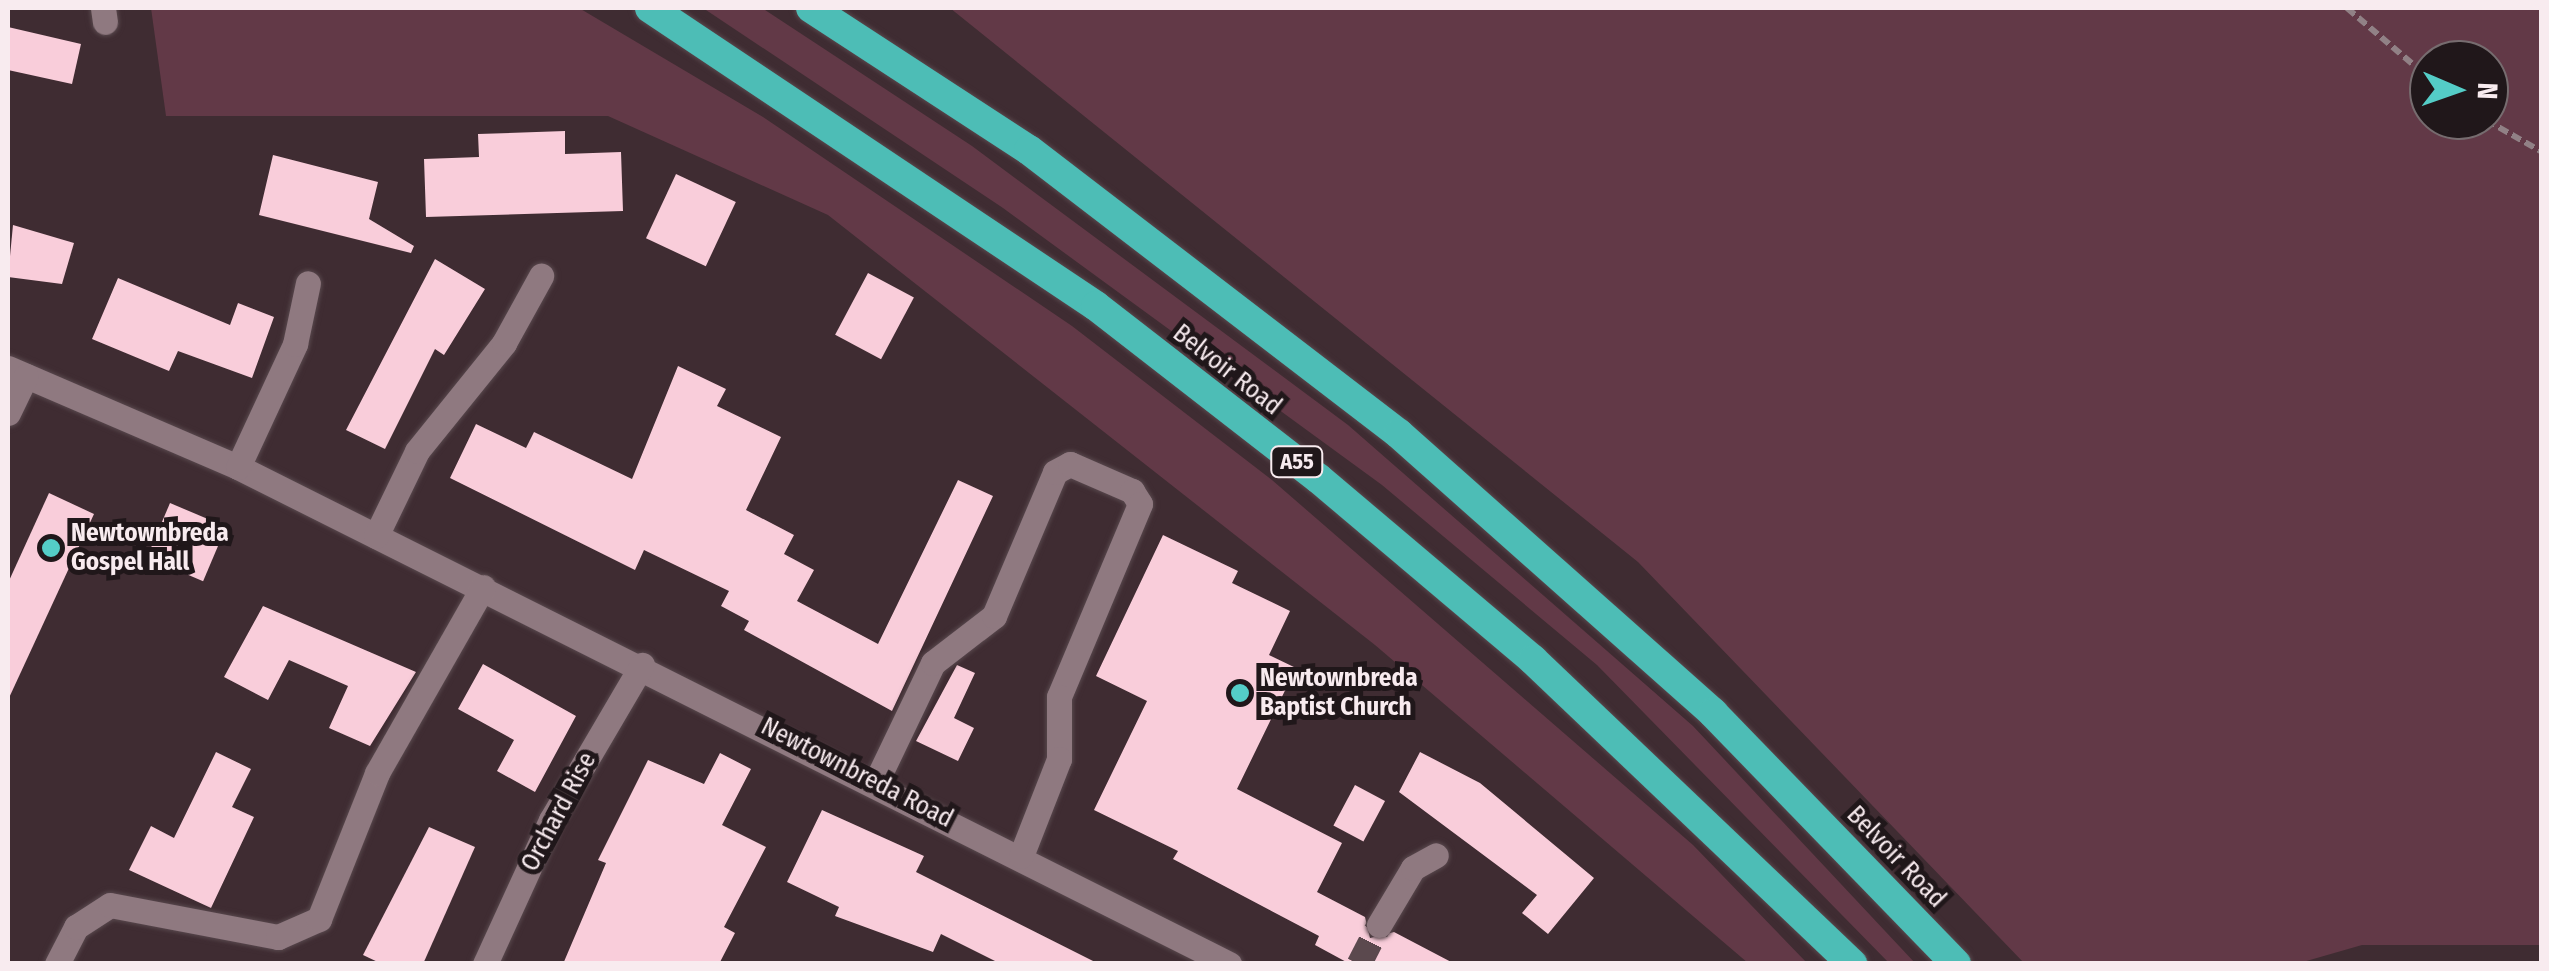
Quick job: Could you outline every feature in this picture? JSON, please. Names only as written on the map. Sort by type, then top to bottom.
[{"type":"highway","name":"Belvoir Road","points":[[650,8],[1080,295],[1319,479],[1533,660],[1852,964]]},
{"type":"highway","name":"Belvoir Road","points":[[811,8],[1029,150],[1399,434],[1714,713],[1956,964]]},
{"type":"street","points":[[376,536],[417,450],[504,343],[541,276]]},
{"type":"street","points":[[238,467],[295,344],[308,282]]},
{"type":"street","points":[[8,414],[17,372]]},
{"type":"street","name":"Newtownbreda Road","points":[[17,372],[238,467],[484,587],[1021,856],[1196,956],[1229,964]]},
{"type":"street","points":[[876,782],[933,664],[994,616],[1055,472],[1070,464],[1132,491],[1140,504],[1059,697],[1059,759],[1021,856]]},
{"type":"street","points":[[57,964],[76,928],[110,905],[278,937],[318,919],[377,772],[484,587]]},
{"type":"street","name":"Orchard Rise","points":[[485,964],[551,820],[642,665]]},
{"type":"street","points":[[1380,924],[1414,868],[1436,854]]},
{"type":"path","points":[[2347,8],[2409,61]]},
{"type":"path","points":[[2509,133],[2542,152]]},
{"type":"shaded area","points":[[151,8],[579,8],[763,117],[1072,326],[1272,480],[1693,845],[1807,963],[1748,963],[1375,645],[828,215],[608,116],[166,116]]},
{"type":"shaded area","points":[[703,8],[762,8],[972,146],[1348,425],[1693,726],[1915,963],[1889,963],[1597,665],[1382,485],[1003,208]]},
{"type":"shaded area","points":[[950,8],[2541,8],[2541,945],[2362,945],[2296,964],[2024,963],[1638,562]]},
{"type":"building","points":[[8,27],[81,44],[72,84],[8,70]]},
{"type":"building","points":[[565,131],[565,154],[621,152],[623,211],[426,217],[424,159],[479,157],[478,134]]},
{"type":"building","points":[[273,155],[378,182],[369,219],[414,246],[411,253],[259,215]]},
{"type":"building","points":[[676,174],[736,202],[706,266],[646,238]]},
{"type":"building","points":[[13,225],[74,243],[62,284],[8,277]]},
{"type":"building","points":[[435,259],[485,289],[444,355],[435,349],[385,449],[346,430]]},
{"type":"building","points":[[868,273],[914,297],[881,359],[835,335]]},
{"type":"building","points":[[118,278],[230,325],[238,303],[274,317],[252,378],[178,351],[169,371],[92,339]]},
{"type":"building","points":[[678,366],[726,389],[717,406],[781,437],[746,510],[794,535],[784,554],[814,570],[797,601],[878,644],[958,480],[993,496],[892,711],[744,630],[749,621],[721,606],[729,591],[644,550],[635,570],[450,478],[476,424],[526,448],[534,432],[632,479]]},
{"type":"building","name":"Newtownbreda Gospel Hall","points":[[49,493],[94,514],[8,700],[8,583]]},
{"type":"building","points":[[170,503],[226,527],[203,581],[147,557]]},
{"type":"building","points":[[1163,535],[1238,571],[1232,583],[1290,611],[1269,655],[1296,668],[1237,789],[1342,843],[1317,892],[1365,917],[1370,938],[1394,932],[1455,964],[1350,964],[1315,945],[1319,936],[1173,859],[1178,851],[1094,810],[1147,701],[1096,676]]},
{"type":"building","points":[[263,606],[416,672],[370,746],[329,728],[348,686],[289,660],[268,700],[224,677]]},
{"type":"building","points":[[483,664],[576,716],[535,792],[497,771],[514,740],[458,709]]},
{"type":"building","points":[[957,665],[975,673],[954,718],[974,728],[958,761],[916,741]]},
{"type":"building","points":[[216,752],[251,769],[232,807],[254,817],[211,908],[129,870],[151,826],[174,838]]},
{"type":"building","points":[[1420,752],[1480,783],[1594,878],[1548,934],[1522,913],[1537,895],[1399,792]]},
{"type":"building","points":[[720,753],[751,769],[722,825],[766,847],[724,927],[735,933],[719,964],[563,964],[606,863],[598,860],[648,760],[704,784]]},
{"type":"building","points":[[1355,785],[1385,801],[1363,842],[1333,826]]},
{"type":"building","points":[[822,810],[924,856],[916,872],[1099,964],[1001,964],[941,934],[933,952],[835,916],[839,907],[787,882]]},
{"type":"building","points":[[429,827],[475,847],[423,964],[382,964],[363,955]]},
{"type":"tunnel","points":[[1359,964],[1379,925]]},
{"type":"place","name":"Newtownbreda Gospel Hall","points":[[51,548]]},
{"type":"place","name":"Newtownbreda Baptist Church","points":[[1240,693]]}]
